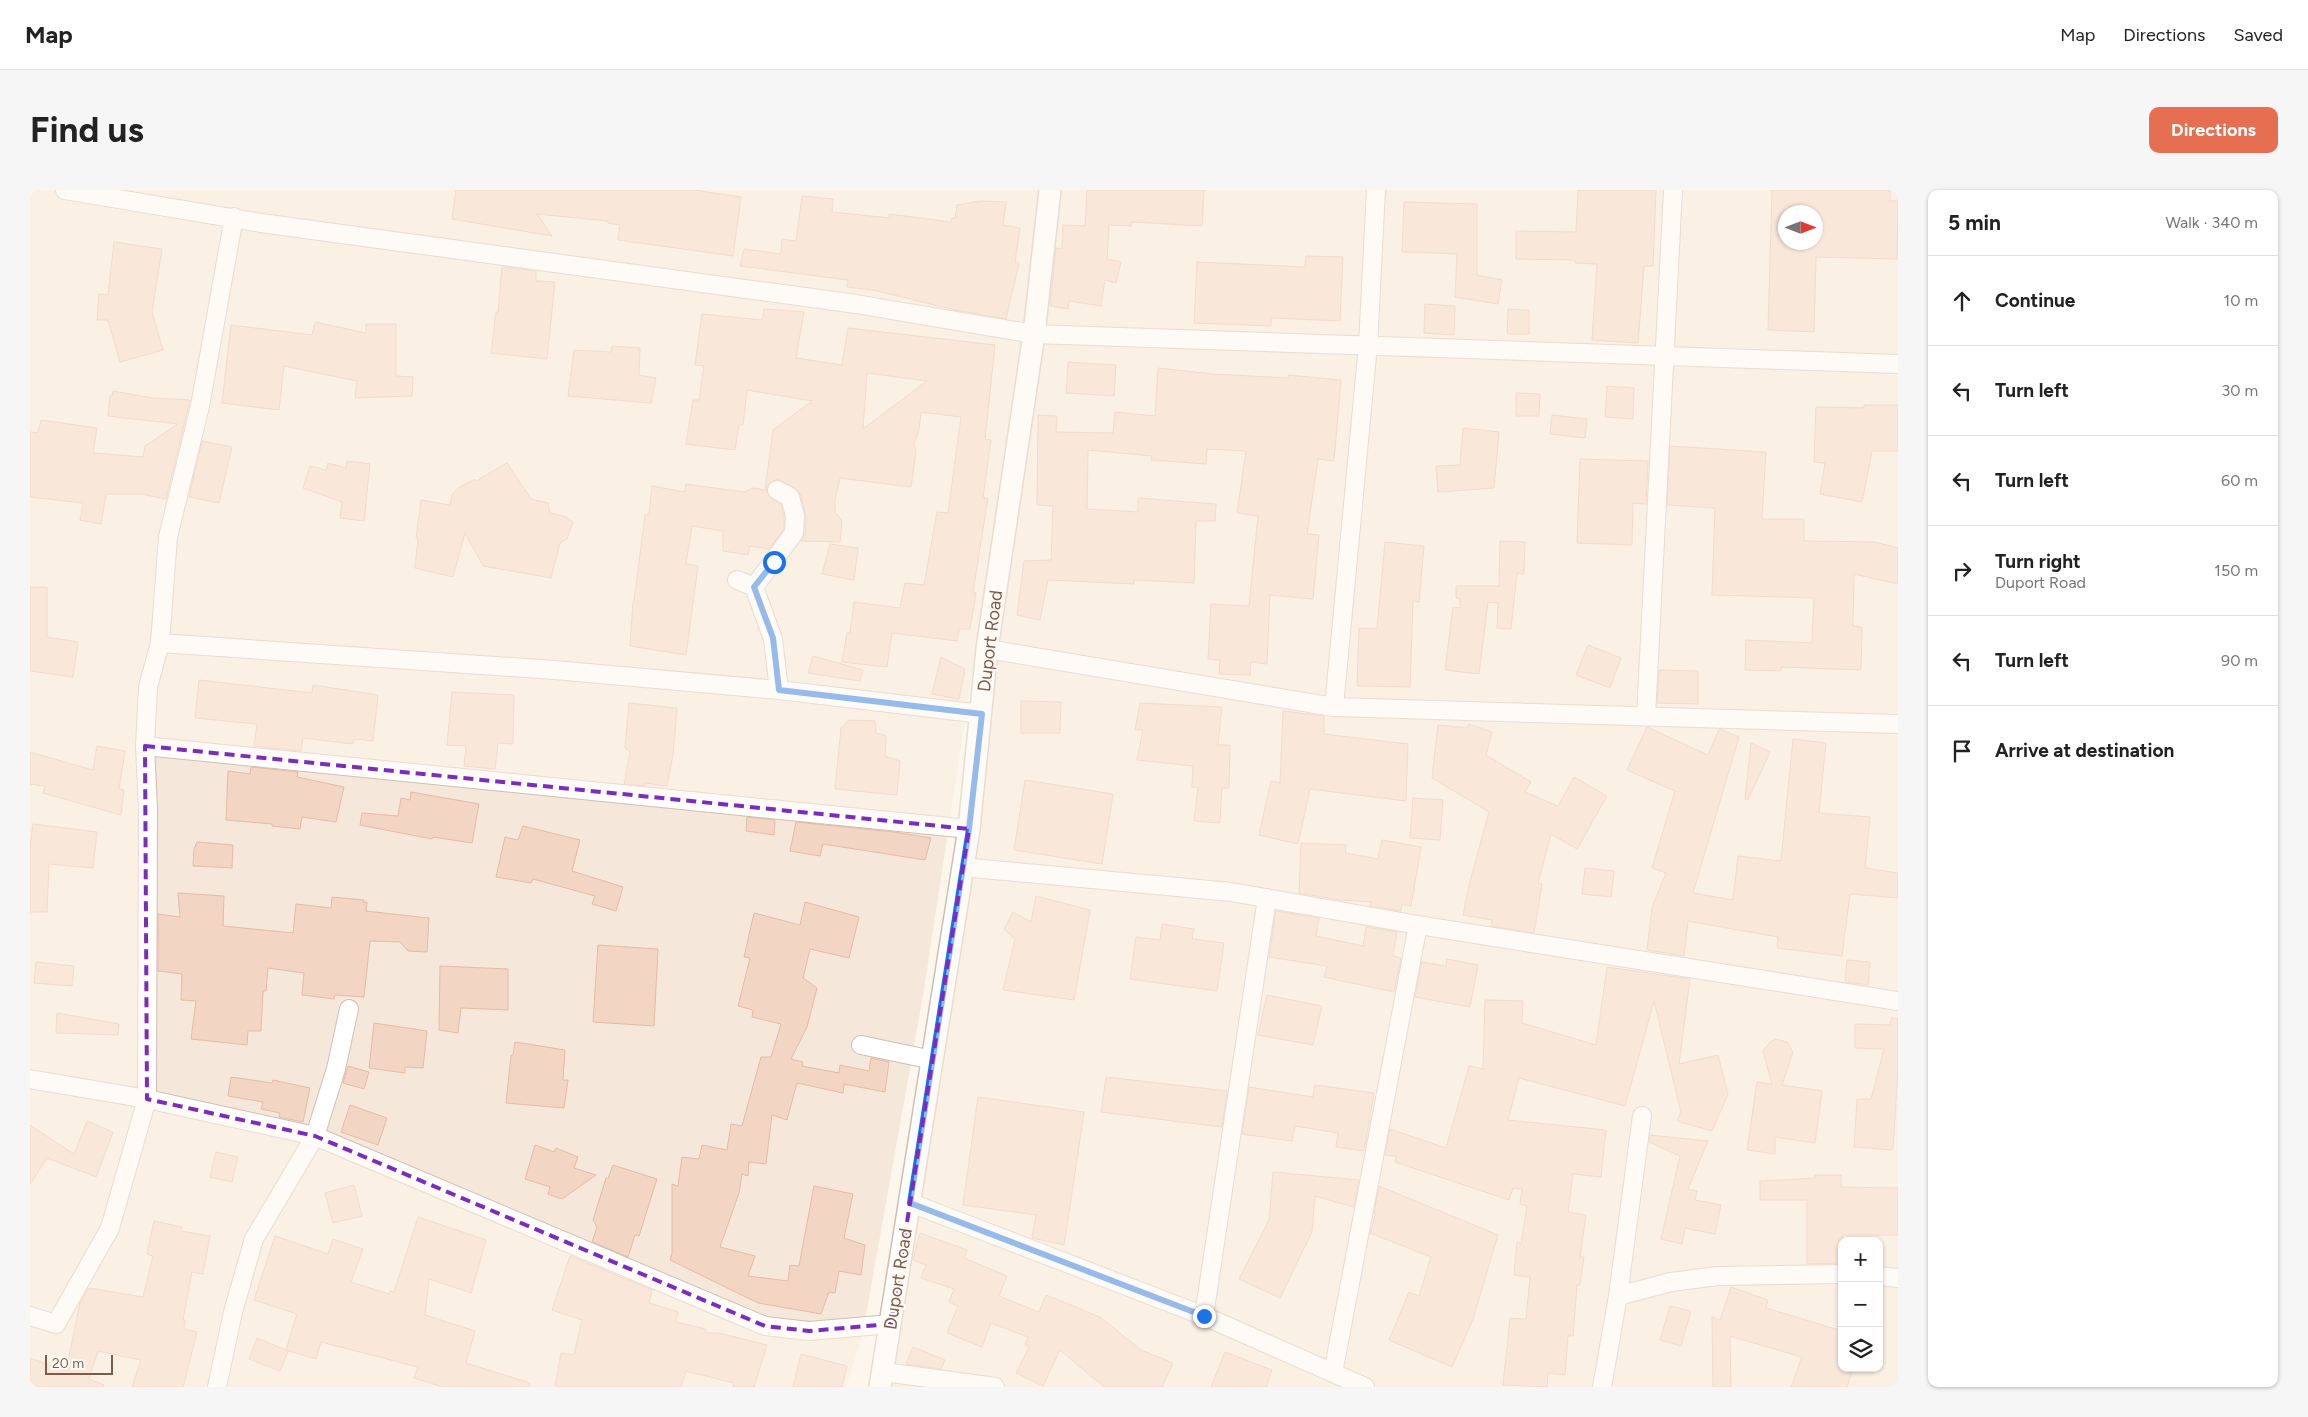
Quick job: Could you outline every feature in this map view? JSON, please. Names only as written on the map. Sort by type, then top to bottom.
[{"type":"street","points":[[66,190],[83,191],[261,223],[856,304],[1034,334],[1898,364]]},
{"type":"street","name":"Duport Road","points":[[882,1379],[969,829],[987,649],[1034,334],[1050,190]]},
{"type":"street","points":[[1334,707],[1368,345],[1376,190]]},
{"type":"street","points":[[1646,716],[1673,190]]},
{"type":"street","points":[[30,1316],[56,1324],[110,1228],[147,1100],[148,809],[145,746],[148,687],[160,643],[168,537],[200,406],[234,217]]},
{"type":"street","points":[[754,587],[794,533],[794,516],[790,498],[777,490]]},
{"type":"street","points":[[737,580],[754,587],[773,638],[779,690]]},
{"type":"street","points":[[160,643],[555,670],[779,690],[982,714]]},
{"type":"street","points":[[987,649],[1334,707],[1898,724]]},
{"type":"street","points":[[145,746],[969,829]]},
{"type":"street","points":[[962,867],[1231,892],[1418,925],[1898,1001]]},
{"type":"street","points":[[1204,1316],[1268,898]]},
{"type":"street","points":[[1334,1373],[1418,925]]},
{"type":"street","points":[[217,1387],[233,1312],[254,1240],[315,1136],[336,1068],[349,1009]]},
{"type":"street","points":[[860,1045],[933,1060]]},
{"type":"street","points":[[30,1079],[147,1100],[315,1136],[765,1326],[809,1330],[891,1324]]},
{"type":"street","points":[[1602,1387],[1618,1296],[1642,1116]]},
{"type":"street","points":[[910,1203],[1204,1316],[1366,1387]]},
{"type":"street","points":[[1618,1296],[1671,1282],[1718,1276],[1838,1274]]},
{"type":"street","points":[[1883,1276],[1898,1278]]},
{"type":"street","points":[[882,1379],[995,1387]]},
{"type":"highlighted area","points":[[145,746],[969,829],[891,1324],[809,1331],[765,1326],[315,1136],[147,1099]]},
{"type":"shaded area","points":[[30,190],[1041,190],[1033,272],[924,990],[863,1332],[846,1387],[30,1387]]},
{"type":"shaded area","points":[[1046,190],[1898,190],[1898,1387],[871,1387],[994,641]]},
{"type":"building","points":[[456,190],[694,190],[741,197],[733,256],[618,240],[620,225],[608,223],[608,221],[537,214],[552,236],[452,219]]},
{"type":"building","points":[[1087,190],[1204,190],[1202,226],[1132,222],[1131,226],[1109,225],[1107,259],[1121,262],[1116,283],[1105,280],[1101,306],[1069,301],[1068,309],[1050,306],[1056,248],[1062,249],[1063,225],[1085,226]]},
{"type":"building","points":[[1578,190],[1656,190],[1653,266],[1644,266],[1638,343],[1592,340],[1597,264],[1575,263],[1575,260],[1516,259],[1516,231],[1576,232]]},
{"type":"building","points":[[1772,190],[1890,190],[1890,201],[1898,201],[1897,259],[1816,257],[1814,332],[1768,330]]},
{"type":"building","points":[[802,196],[833,199],[832,212],[890,218],[889,214],[951,222],[952,218],[955,218],[957,205],[980,201],[1006,202],[1003,225],[1020,228],[1015,262],[1019,263],[1006,319],[955,310],[873,290],[847,287],[848,280],[740,266],[744,249],[781,254],[782,239],[796,241]]},
{"type":"building","points":[[1404,202],[1477,204],[1477,275],[1502,280],[1498,304],[1455,297],[1457,254],[1402,252]]},
{"type":"building","points":[[114,242],[162,249],[152,312],[163,350],[120,362],[108,320],[97,320],[99,294],[108,295]]},
{"type":"building","points":[[1306,256],[1343,257],[1340,321],[1271,318],[1271,326],[1194,323],[1197,262],[1305,267]]},
{"type":"building","points":[[502,267],[536,271],[536,281],[555,282],[547,359],[491,353],[496,312],[498,312]]},
{"type":"building","points":[[1425,304],[1455,306],[1454,335],[1424,333]]},
{"type":"building","points":[[764,309],[804,312],[796,358],[842,365],[848,328],[995,345],[985,439],[991,440],[983,498],[988,498],[973,592],[976,593],[970,629],[959,629],[957,641],[892,633],[887,667],[842,662],[847,633],[850,633],[854,602],[900,608],[905,583],[924,585],[937,512],[948,513],[961,417],[921,412],[919,430],[914,443],[916,452],[911,487],[840,478],[835,500],[835,512],[842,521],[840,542],[801,541],[805,534],[806,517],[800,494],[795,488],[777,479],[768,485],[766,491],[772,499],[781,504],[784,529],[769,549],[750,546],[748,555],[723,551],[723,531],[692,526],[686,564],[698,566],[686,655],[630,646],[633,601],[645,515],[649,515],[652,486],[685,492],[686,484],[744,492],[753,488],[765,490],[773,430],[812,401],[747,390],[743,425],[739,425],[735,450],[686,444],[693,400],[699,400],[704,366],[695,365],[702,314],[762,320]],"holes":[[[867,373],[927,381],[863,429]]]},
{"type":"building","points":[[1508,309],[1529,310],[1529,334],[1507,334]]},
{"type":"building","points":[[315,322],[366,333],[366,324],[396,324],[396,376],[413,377],[412,396],[355,398],[357,381],[284,366],[279,410],[222,403],[231,325],[312,335]]},
{"type":"building","points":[[612,346],[640,348],[639,375],[656,378],[651,403],[568,396],[574,350],[611,352]]},
{"type":"building","points":[[1068,362],[1116,365],[1114,396],[1066,393]]},
{"type":"building","points":[[1158,368],[1213,374],[1288,378],[1288,375],[1341,380],[1334,461],[1318,459],[1307,534],[1319,535],[1313,599],[1270,595],[1267,664],[1251,662],[1250,675],[1219,674],[1220,660],[1208,659],[1211,604],[1249,606],[1258,516],[1237,513],[1246,451],[1207,449],[1206,464],[1151,460],[1152,456],[1088,450],[1087,509],[1138,512],[1138,498],[1216,504],[1215,521],[1196,521],[1194,583],[1134,580],[1134,584],[1048,580],[1040,620],[1017,615],[1024,561],[1051,560],[1053,506],[1037,505],[1038,415],[1057,416],[1056,432],[1113,433],[1115,412],[1155,416]]},
{"type":"building","points":[[1607,386],[1634,388],[1633,419],[1605,417]]},
{"type":"building","points":[[113,391],[153,398],[190,400],[166,499],[141,494],[106,494],[101,524],[80,520],[83,503],[30,497],[30,432],[38,433],[41,420],[97,428],[93,453],[143,457],[145,446],[178,424],[108,416],[110,396],[112,396]]},
{"type":"building","points":[[1516,393],[1540,394],[1539,416],[1516,416]]},
{"type":"building","points":[[1864,405],[1898,405],[1898,451],[1872,451],[1862,502],[1820,494],[1825,463],[1814,462],[1816,407],[1864,408]]},
{"type":"building","points":[[1552,415],[1587,419],[1585,438],[1550,434]]},
{"type":"building","points":[[1463,428],[1499,432],[1494,488],[1438,492],[1436,466],[1460,465]]},
{"type":"building","points":[[202,441],[232,447],[219,503],[189,497]]},
{"type":"building","points":[[1670,446],[1766,452],[1762,519],[1804,519],[1804,541],[1875,542],[1898,548],[1898,584],[1854,574],[1853,626],[1862,627],[1861,670],[1781,667],[1781,671],[1745,670],[1746,640],[1812,643],[1814,598],[1712,595],[1715,508],[1667,505]]},
{"type":"building","points":[[1580,459],[1648,461],[1646,504],[1633,503],[1632,545],[1577,543]]},
{"type":"building","points":[[347,461],[370,464],[364,521],[340,518],[342,502],[303,488],[310,466],[326,470],[328,463],[346,468]]},
{"type":"building","points":[[507,463],[531,499],[548,503],[550,513],[567,517],[567,519],[573,522],[567,539],[560,543],[551,578],[483,566],[465,533],[453,577],[415,568],[418,539],[416,538],[421,500],[450,505],[452,494],[460,487],[475,479],[476,481]]},
{"type":"building","points":[[1500,541],[1525,542],[1524,574],[1517,573],[1511,629],[1497,628],[1498,603],[1488,602],[1479,674],[1445,670],[1453,607],[1460,608],[1460,599],[1456,598],[1456,586],[1499,586]]},
{"type":"building","points":[[1385,542],[1424,546],[1419,602],[1413,601],[1410,687],[1357,686],[1359,628],[1377,629]]},
{"type":"building","points":[[830,544],[858,548],[854,580],[822,574]]},
{"type":"building","points":[[30,587],[47,587],[47,637],[78,642],[73,677],[30,671]]},
{"type":"building","points":[[1588,645],[1621,658],[1610,688],[1576,675]]},
{"type":"building","points":[[813,656],[863,670],[860,681],[808,673]]},
{"type":"building","points":[[941,657],[965,669],[959,699],[932,694]]},
{"type":"building","points":[[1659,670],[1698,671],[1698,704],[1657,703]]},
{"type":"building","points":[[199,680],[312,693],[313,685],[378,695],[373,741],[354,739],[353,744],[303,738],[301,751],[254,746],[257,724],[195,718]]},
{"type":"building","points":[[452,692],[514,695],[513,744],[498,743],[495,769],[464,766],[466,746],[447,745]]},
{"type":"building","points":[[1021,701],[1061,702],[1060,733],[1021,733]]},
{"type":"building","points":[[629,703],[677,708],[673,755],[667,786],[645,783],[645,786],[624,784],[630,752],[625,748]]},
{"type":"building","points":[[1140,703],[1222,707],[1218,745],[1230,745],[1229,788],[1222,788],[1220,823],[1194,821],[1198,787],[1192,787],[1193,766],[1137,760],[1143,730],[1135,730]]},
{"type":"building","points":[[1283,711],[1324,716],[1324,734],[1408,744],[1406,801],[1310,789],[1298,844],[1259,835],[1271,781],[1280,783]]},
{"type":"building","points":[[849,720],[875,721],[876,733],[886,736],[885,756],[900,761],[897,795],[835,789],[841,728]]},
{"type":"building","points":[[1469,724],[1492,732],[1486,755],[1531,782],[1525,792],[1558,806],[1574,777],[1607,796],[1577,849],[1551,834],[1538,883],[1542,884],[1534,933],[1491,926],[1492,920],[1463,915],[1469,885],[1489,812],[1432,778],[1438,725],[1467,728]]},
{"type":"building","points":[[1647,727],[1708,755],[1719,729],[1739,737],[1693,893],[1733,900],[1738,856],[1781,861],[1793,739],[1826,743],[1819,813],[1870,817],[1865,868],[1898,873],[1898,898],[1850,894],[1842,956],[1777,948],[1778,937],[1688,921],[1684,956],[1647,950],[1652,907],[1666,873],[1652,868],[1675,791],[1627,770]]},
{"type":"building","points":[[1751,743],[1770,752],[1748,800],[1745,799]]},
{"type":"building","points":[[97,746],[125,751],[119,789],[124,790],[121,815],[43,793],[45,786],[30,784],[30,752],[93,770]]},
{"type":"building","points":[[251,767],[298,772],[297,777],[344,787],[336,822],[302,817],[300,829],[272,826],[272,824],[226,820],[228,771],[250,774]]},
{"type":"building","points":[[1025,780],[1113,794],[1102,864],[1014,850]]},
{"type":"building","points":[[411,792],[479,804],[472,843],[433,837],[432,839],[360,825],[362,813],[398,816],[401,798],[410,800]]},
{"type":"building","points":[[1413,798],[1443,800],[1440,840],[1410,838]]},
{"type":"building","points":[[747,817],[775,820],[774,835],[746,831]]},
{"type":"building","points":[[796,822],[894,832],[931,838],[925,860],[823,844],[820,856],[790,851]]},
{"type":"building","points":[[33,824],[97,832],[93,868],[49,864],[47,912],[30,912],[30,848]]},
{"type":"building","points":[[523,826],[580,840],[572,871],[623,887],[616,911],[592,904],[595,896],[533,879],[531,883],[496,877],[505,837],[518,840]]},
{"type":"building","points":[[1382,840],[1421,847],[1411,906],[1402,904],[1401,911],[1370,906],[1371,902],[1340,900],[1299,893],[1301,843],[1346,845],[1345,853],[1378,859]]},
{"type":"building","points":[[197,842],[233,845],[232,868],[193,866],[194,849]]},
{"type":"building","points":[[1585,868],[1614,871],[1611,897],[1582,894]]},
{"type":"building","points":[[178,893],[224,896],[223,926],[293,933],[296,904],[331,908],[332,897],[364,900],[363,902],[367,902],[366,911],[429,918],[427,952],[408,951],[400,942],[370,941],[364,997],[335,995],[334,999],[302,995],[304,973],[268,968],[266,991],[263,991],[261,1031],[248,1031],[247,1045],[191,1039],[196,1001],[181,1000],[182,974],[158,971],[158,914],[180,917]]},
{"type":"building","points":[[1036,896],[1090,910],[1074,1000],[1003,990],[1015,939],[1004,929],[1013,912],[1031,922]]},
{"type":"building","points":[[805,902],[859,917],[849,958],[810,949],[803,978],[817,988],[807,1027],[791,1059],[803,1062],[802,1066],[839,1073],[840,1065],[869,1071],[871,1058],[889,1062],[885,1092],[844,1084],[843,1093],[797,1083],[787,1120],[772,1115],[766,1164],[749,1162],[748,1176],[742,1174],[739,1193],[720,1247],[755,1256],[748,1276],[788,1281],[790,1265],[799,1266],[814,1186],[853,1194],[844,1238],[865,1245],[861,1275],[839,1271],[835,1293],[829,1292],[821,1314],[758,1303],[670,1260],[672,1254],[672,1184],[678,1186],[682,1157],[699,1159],[702,1145],[727,1150],[731,1124],[742,1126],[761,1057],[771,1057],[781,1024],[752,1017],[753,1010],[738,1006],[750,958],[744,957],[754,913],[800,925]]},
{"type":"building","points":[[1276,911],[1319,918],[1316,936],[1363,946],[1366,927],[1397,932],[1393,956],[1401,958],[1394,992],[1324,977],[1327,966],[1269,957]]},
{"type":"building","points":[[1162,924],[1194,929],[1192,939],[1224,943],[1217,991],[1130,979],[1136,937],[1160,940]]},
{"type":"building","points":[[598,945],[658,949],[654,1026],[593,1022]]},
{"type":"building","points":[[1447,959],[1478,965],[1470,1007],[1415,997],[1422,962],[1446,966]]},
{"type":"building","points":[[1847,960],[1870,962],[1868,985],[1845,982]]},
{"type":"building","points":[[36,962],[74,966],[72,986],[34,983]]},
{"type":"building","points":[[440,966],[508,969],[508,1010],[461,1008],[458,1033],[439,1030]]},
{"type":"building","points":[[1607,967],[1690,979],[1679,1064],[1718,1055],[1728,1094],[1712,1131],[1677,1121],[1681,1112],[1654,1001],[1625,1106],[1519,1078],[1508,1120],[1606,1130],[1601,1177],[1573,1174],[1568,1212],[1586,1215],[1580,1257],[1584,1257],[1580,1285],[1577,1285],[1573,1336],[1568,1336],[1565,1375],[1548,1373],[1547,1387],[1503,1385],[1510,1318],[1526,1319],[1530,1277],[1514,1275],[1517,1242],[1521,1244],[1527,1206],[1520,1204],[1522,1189],[1513,1188],[1509,1200],[1395,1162],[1396,1156],[1385,1155],[1390,1129],[1446,1148],[1469,1066],[1483,1069],[1485,1000],[1523,1001],[1522,1023],[1596,1045]]},
{"type":"building","points":[[1267,995],[1322,1006],[1313,1045],[1258,1035]]},
{"type":"building","points":[[57,1013],[119,1024],[118,1035],[56,1033]]},
{"type":"building","points":[[1891,1018],[1898,1019],[1898,1069],[1893,1150],[1854,1147],[1857,1099],[1871,1099],[1884,1049],[1855,1048],[1855,1024],[1890,1025]]},
{"type":"building","points":[[374,1023],[427,1031],[423,1068],[405,1067],[405,1073],[369,1068]]},
{"type":"building","points":[[1776,1039],[1787,1042],[1793,1052],[1782,1085],[1822,1091],[1815,1143],[1775,1137],[1775,1154],[1747,1150],[1757,1082],[1772,1084],[1763,1051],[1770,1042]]},
{"type":"building","points":[[515,1042],[565,1050],[563,1080],[568,1080],[564,1108],[506,1103],[511,1055],[513,1055]]},
{"type":"building","points":[[348,1066],[369,1072],[364,1089],[343,1083]]},
{"type":"building","points":[[231,1077],[272,1083],[273,1080],[310,1088],[303,1122],[279,1117],[280,1113],[261,1109],[263,1102],[228,1096]]},
{"type":"building","points":[[1106,1077],[1227,1091],[1222,1127],[1101,1112]]},
{"type":"building","points":[[1315,1085],[1374,1093],[1364,1151],[1336,1147],[1338,1133],[1295,1126],[1292,1141],[1242,1134],[1249,1087],[1313,1097]]},
{"type":"building","points":[[978,1097],[1084,1112],[1064,1245],[1032,1238],[1036,1215],[963,1205]]},
{"type":"building","points":[[350,1105],[387,1118],[378,1145],[341,1132]]},
{"type":"building","points":[[87,1121],[113,1132],[96,1177],[47,1158],[30,1184],[30,1125],[74,1154]]},
{"type":"building","points":[[1650,1135],[1708,1141],[1688,1189],[1697,1191],[1695,1200],[1721,1205],[1715,1234],[1685,1228],[1682,1244],[1661,1239],[1680,1156],[1649,1142]]},
{"type":"building","points":[[535,1145],[554,1152],[556,1148],[578,1157],[574,1168],[596,1175],[562,1199],[548,1194],[550,1187],[525,1179]]},
{"type":"building","points":[[216,1152],[238,1157],[232,1182],[210,1177]]},
{"type":"building","points":[[613,1165],[657,1179],[639,1236],[635,1235],[628,1257],[592,1242],[597,1227],[593,1220],[606,1178],[608,1179]]},
{"type":"building","points":[[1273,1172],[1359,1180],[1354,1207],[1315,1196],[1312,1232],[1280,1298],[1239,1279],[1269,1220]]},
{"type":"building","points":[[1815,1175],[1841,1175],[1841,1187],[1898,1188],[1898,1235],[1842,1235],[1842,1237],[1838,1237],[1838,1263],[1807,1264],[1807,1200],[1760,1200],[1760,1181],[1815,1178]]},
{"type":"building","points":[[354,1185],[362,1216],[333,1223],[325,1193]]},
{"type":"building","points":[[1379,1186],[1498,1235],[1473,1319],[1452,1367],[1389,1340],[1409,1292],[1419,1296],[1431,1257],[1370,1233],[1376,1213],[1374,1213]]},
{"type":"building","points":[[418,1217],[486,1240],[471,1293],[429,1279],[425,1315],[475,1331],[466,1363],[530,1383],[529,1387],[443,1387],[414,1378],[418,1367],[321,1342],[316,1359],[286,1350],[297,1314],[254,1300],[275,1236],[328,1254],[333,1239],[363,1249],[351,1282],[389,1294],[390,1291],[394,1292]]},
{"type":"building","points":[[154,1221],[182,1227],[181,1231],[210,1236],[203,1274],[192,1272],[183,1320],[185,1320],[184,1329],[197,1332],[183,1387],[132,1387],[141,1360],[98,1351],[89,1379],[104,1385],[103,1387],[30,1387],[30,1358],[66,1371],[80,1303],[89,1288],[143,1297],[153,1256],[147,1254]]},
{"type":"building","points":[[920,1233],[967,1250],[964,1258],[1007,1276],[999,1296],[1039,1312],[1046,1295],[1100,1317],[1141,1350],[1173,1363],[1162,1387],[1104,1387],[1060,1350],[1043,1386],[1016,1373],[1029,1347],[1025,1345],[1028,1337],[991,1323],[982,1347],[947,1333],[958,1306],[949,1302],[954,1289],[921,1278],[926,1265],[913,1260]]},
{"type":"building","points":[[570,1256],[652,1290],[649,1303],[678,1312],[676,1322],[706,1329],[705,1333],[719,1333],[767,1345],[754,1387],[733,1387],[734,1383],[686,1371],[681,1387],[555,1387],[561,1353],[574,1355],[582,1320],[552,1310]]},
{"type":"building","points":[[1731,1287],[1768,1300],[1766,1308],[1838,1330],[1838,1372],[1852,1372],[1847,1387],[1791,1387],[1802,1357],[1730,1336],[1731,1387],[1713,1387],[1712,1317],[1720,1320]]},
{"type":"building","points":[[1670,1306],[1691,1311],[1681,1346],[1660,1340]]},
{"type":"building","points":[[257,1338],[288,1351],[280,1371],[249,1359]]},
{"type":"building","points":[[913,1347],[945,1360],[941,1369],[906,1364]]},
{"type":"building","points":[[1225,1352],[1272,1370],[1266,1387],[1211,1387]]},
{"type":"building","points":[[801,1354],[847,1366],[842,1387],[793,1387]]},
{"type":"route","points":[[774,562],[754,587],[773,638],[779,690],[982,714],[969,829],[910,1203],[1204,1316]]}]
